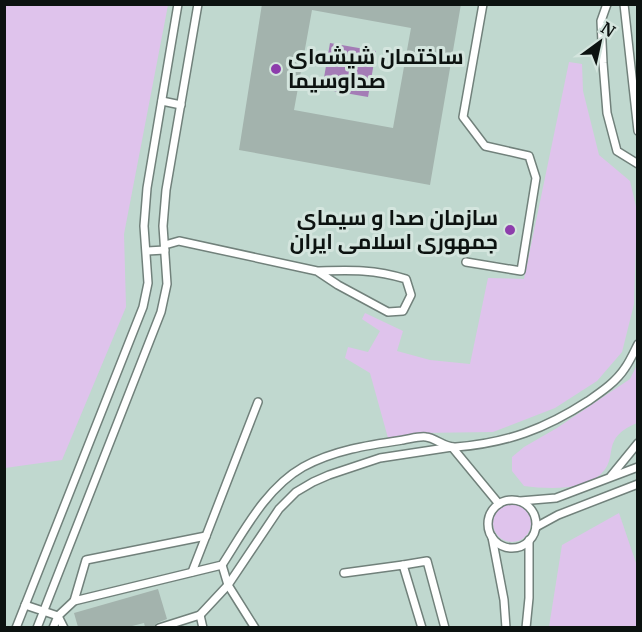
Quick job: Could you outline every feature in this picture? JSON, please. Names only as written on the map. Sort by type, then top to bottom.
[{"type":"lane","points":[[16,627],[143,306],[148,283],[144,226],[147,188],[178,4]]},
{"type":"lane","points":[[37,627],[161,312],[167,284],[163,226],[166,190],[198,4]]},
{"type":"lane","points":[[466,262],[521,271],[536,178],[530,156],[485,146],[463,117],[483,4]]},
{"type":"lane","points":[[607,4],[601,21],[607,113],[617,151],[638,164]]},
{"type":"lane","points":[[624,4],[638,131]]},
{"type":"lane","points":[[162,100],[181,105]]},
{"type":"lane","points":[[147,251],[179,241],[317,271],[383,272],[406,279],[411,295],[403,311],[388,312],[317,271]]},
{"type":"lane","points":[[159,627],[200,615],[228,585],[279,509],[297,492],[328,475],[380,458],[505,441],[554,422],[607,388],[625,369],[638,344]]},
{"type":"lane","points":[[192,572],[258,402]]},
{"type":"lane","points":[[53,627],[58,616],[74,601],[222,565],[260,508],[286,479],[301,468],[339,452],[426,437],[452,447],[499,504]]},
{"type":"lane","points":[[609,478],[638,443]]},
{"type":"lane","points":[[377,444],[380,458]]},
{"type":"lane","points":[[506,627],[504,600],[488,523],[493,509],[506,501],[556,498],[636,468],[638,482],[558,515],[536,527],[529,540],[529,598],[526,627]]},
{"type":"lane","points":[[520,501],[532,511],[536,527]]},
{"type":"lane","points":[[74,601],[86,560],[206,536]]},
{"type":"lane","points":[[492,537],[497,542],[510,547],[517,547],[529,540]]},
{"type":"lane","points":[[344,573],[427,561],[445,627]]},
{"type":"lane","points":[[222,565],[228,585],[255,627]]},
{"type":"lane","points":[[403,565],[422,627]]},
{"type":"lane","points":[[25,605],[58,616],[64,627]]},
{"type":"lane","points":[[200,615],[203,627]]},
{"type":"shaded area","points":[[4,5],[168,5],[124,234],[126,307],[62,460],[5,468]]},
{"type":"shaded area","points":[[5,5],[637,5],[637,627],[5,627]]},
{"type":"shaded area","points":[[330,43],[376,51],[368,97],[322,89]]},
{"type":"shaded area","points":[[569,62],[582,64],[583,91],[599,155],[630,181],[637,211],[634,304],[622,352],[597,381],[555,408],[493,432],[418,433],[388,438],[370,373],[345,358],[348,347],[368,352],[380,331],[362,319],[365,313],[403,331],[397,351],[430,360],[470,364],[488,278],[524,279]]},
{"type":"shaded area","points":[[637,365],[637,423],[618,435],[614,441],[609,461],[601,474],[593,480],[564,488],[524,486],[512,471],[512,457],[630,379]]},
{"type":"shaded area","points":[[512,504],[525,510],[531,523],[525,536],[512,542],[499,536],[493,523],[499,510]]},
{"type":"shaded area","points":[[619,513],[637,566],[637,627],[549,627],[562,545]]},
{"type":"building","name":"ساختمان شیشه‌ای صداوسیما","points":[[262,4],[461,4],[430,185],[239,150]],"holes":[[[312,10],[411,28],[393,128],[294,110]]]},
{"type":"building","points":[[158,589],[167,619],[153,627],[145,627],[144,623],[128,627],[78,627],[74,613]]},
{"type":"place","name":"ساختمان شیشه‌ای صداوسیما","points":[[276,69]]},
{"type":"place","name":"سازمان صدا و سیمای جمهوری اسلامی ایران","points":[[510,230]]}]
